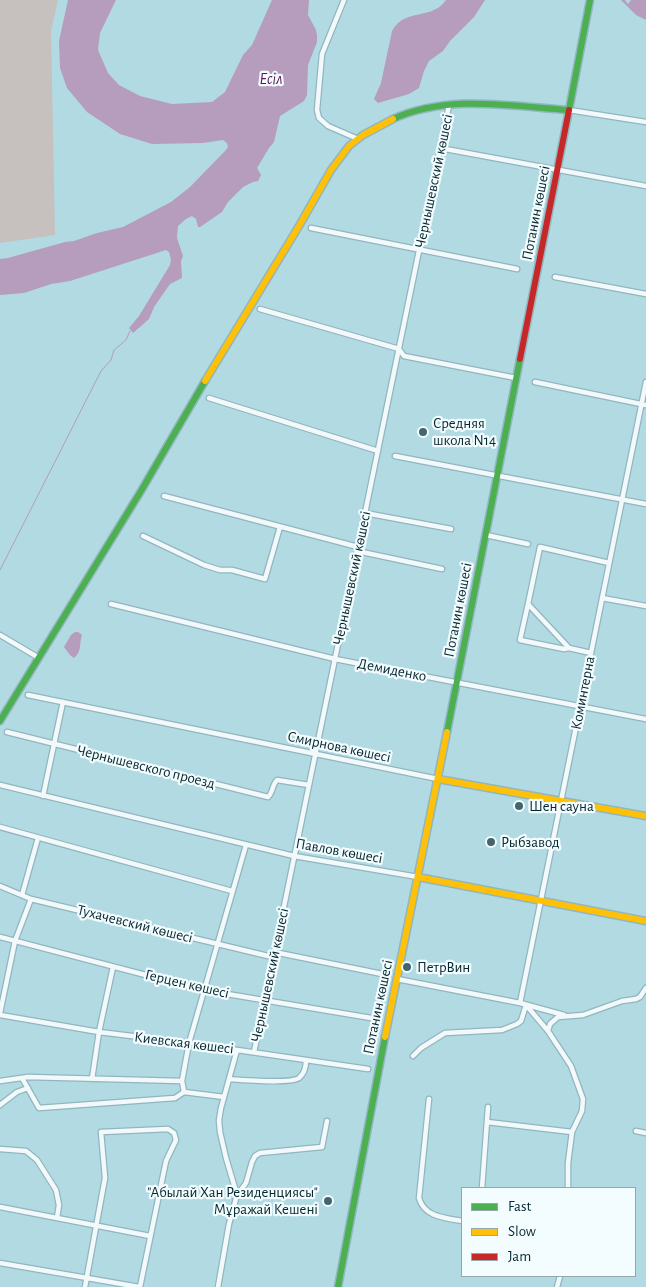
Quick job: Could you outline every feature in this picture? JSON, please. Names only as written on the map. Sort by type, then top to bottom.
[{"type":"main road","name":"Потанин көшесі","points":[[338,1287],[373,1116],[378,1069],[438,779],[590,0]]},
{"type":"main road","points":[[0,721],[141,491],[331,170],[349,146],[358,138],[384,123],[402,116],[450,104],[471,103],[569,110]]},
{"type":"main road","name":"Смирнова көшесі","points":[[438,779],[646,816]]},
{"type":"main road","name":"Павлов көшесі","points":[[418,877],[646,921]]},
{"type":"street","points":[[344,0],[322,54],[318,110],[319,118],[328,126],[358,138]]},
{"type":"street","name":"Чернышевский көшесі","points":[[254,1052],[450,104]]},
{"type":"street","points":[[569,110],[646,122]]},
{"type":"street","points":[[440,148],[646,186]]},
{"type":"street","points":[[311,228],[517,268]]},
{"type":"street","points":[[555,277],[646,294]]},
{"type":"street","points":[[260,309],[399,349],[404,356],[516,378]]},
{"type":"street","points":[[535,382],[644,404]]},
{"type":"street","name":"Коминтерна","points":[[520,1003],[622,500],[644,404],[646,382]]},
{"type":"street","points":[[209,398],[378,451]]},
{"type":"street","points":[[395,456],[646,504]]},
{"type":"street","points":[[164,496],[358,549],[442,569]]},
{"type":"street","points":[[365,513],[451,529]]},
{"type":"street","points":[[143,536],[204,565],[265,579],[280,527]]},
{"type":"street","points":[[486,535],[528,544]]},
{"type":"street","points":[[591,653],[520,640],[540,547],[609,563]]},
{"type":"street","points":[[602,598],[646,606]]},
{"type":"street","name":"Демиденко","points":[[111,604],[335,659],[646,719]]},
{"type":"street","points":[[528,604],[569,648]]},
{"type":"street","points":[[0,635],[39,658]]},
{"type":"street","name":"Смирнова көшесі","points":[[28,695],[438,779]]},
{"type":"street","points":[[43,796],[64,702]]},
{"type":"street","name":"Чернышевского проезд","points":[[7,732],[268,798],[276,782],[280,780],[309,785]]},
{"type":"street","name":"Павлов көшесі","points":[[0,785],[294,856],[418,877]]},
{"type":"street","points":[[0,827],[232,891]]},
{"type":"street","points":[[22,895],[38,838]]},
{"type":"street","points":[[184,1092],[182,1081],[188,1043],[246,845]]},
{"type":"street","name":"Тухачевский көшесі","points":[[0,886],[31,899],[217,944],[388,975]]},
{"type":"street","points":[[0,1014],[15,941],[31,899]]},
{"type":"street","name":"Герцен көшесі","points":[[0,937],[203,990],[377,1019]]},
{"type":"street","points":[[92,1079],[99,1032],[113,967]]},
{"type":"street","points":[[397,979],[520,1003],[564,1015],[583,1015],[622,1001],[636,999],[646,988]]},
{"type":"street","points":[[526,1005],[548,1031],[571,1066],[583,1099],[582,1111],[572,1132],[568,1163],[568,1187]]},
{"type":"street","points":[[413,1056],[421,1048],[445,1033],[502,1030],[517,1024],[521,1021],[526,1005]]},
{"type":"street","name":"Киевская көшесі","points":[[0,1014],[99,1032],[368,1069]]},
{"type":"street","points":[[548,1031],[552,1021],[564,1015]]},
{"type":"street","points":[[236,1195],[220,1132],[219,1120],[237,1050]]},
{"type":"street","points":[[229,1079],[262,1081],[296,1079],[305,1070],[306,1060]]},
{"type":"street","points":[[0,1081],[22,1078],[182,1081]]},
{"type":"street","points":[[22,1078],[39,1108],[176,1098],[184,1092],[224,1097]]},
{"type":"street","points":[[0,1105],[17,1092],[28,1088]]},
{"type":"street","points":[[429,1099],[419,1198],[421,1205],[433,1215],[461,1221]]},
{"type":"street","points":[[482,1187],[488,1107]]},
{"type":"street","points":[[218,1287],[236,1195],[246,1183],[255,1156],[264,1152],[318,1149],[323,1144],[327,1121]]},
{"type":"street","points":[[487,1122],[572,1132]]},
{"type":"street","points":[[0,1263],[87,1278],[140,1287],[166,1161],[176,1140],[176,1135],[168,1129],[101,1132],[105,1178],[87,1278],[85,1287]]},
{"type":"street","points":[[636,1131],[646,1133]]},
{"type":"street","points":[[0,1149],[26,1151],[37,1160],[56,1190],[59,1205],[57,1218]]},
{"type":"street","points":[[0,1207],[150,1236]]},
{"type":"shaded area","points":[[0,0],[58,0],[51,31],[55,235],[0,243]]},
{"type":"water","name":"Есіл","points":[[68,0],[116,0],[100,33],[98,50],[108,73],[119,85],[140,96],[172,104],[212,102],[225,92],[243,55],[252,45],[272,0],[309,0],[308,15],[316,30],[317,42],[308,65],[307,95],[304,101],[280,116],[274,142],[257,168],[261,175],[258,181],[243,187],[228,202],[222,212],[200,227],[198,227],[196,219],[192,216],[178,226],[177,238],[183,256],[181,261],[182,278],[170,284],[154,307],[149,319],[133,333],[129,328],[139,316],[170,265],[169,252],[166,250],[70,281],[51,284],[24,293],[0,295],[0,259],[123,227],[171,202],[190,187],[228,147],[227,143],[223,140],[203,143],[152,144],[120,134],[87,112],[67,88],[60,68],[59,41]]},
{"type":"water","points":[[446,0],[485,0],[474,17],[450,41],[443,51],[429,61],[419,88],[409,94],[378,103],[374,99],[381,83],[392,31],[404,19],[433,10]]},
{"type":"water","points":[[621,0],[625,0],[628,4],[631,0],[646,0],[646,20],[636,15]]},
{"type":"water","points":[[75,632],[82,635],[77,656],[74,658],[64,647]]},
{"type":"waterway","points":[[0,570],[101,371],[111,360],[114,350],[126,340],[130,331]]},
{"type":"traffic: fast","points":[[393,119],[435,106],[457,104],[502,104],[569,110],[590,0]]},
{"type":"traffic: fast","points":[[447,732],[520,359]]},
{"type":"traffic: fast","points":[[0,721],[141,491],[205,381]]},
{"type":"traffic: fast","points":[[338,1287],[385,1037]]},
{"type":"traffic: slow","points":[[205,381],[331,170],[349,146],[363,135],[393,119]]},
{"type":"traffic: slow","points":[[385,1037],[447,732]]},
{"type":"traffic: slow","points":[[438,779],[646,816]]},
{"type":"traffic: slow","points":[[418,877],[646,921]]},
{"type":"traffic: jam","points":[[520,359],[569,110]]},
{"type":"place","name":"Средняя школа N14","points":[[423,432]]},
{"type":"place","name":"Шен сауна","points":[[519,806]]},
{"type":"place","name":"Рыбзавод","points":[[491,842]]},
{"type":"place","name":"ПетрВин","points":[[407,967]]},
{"type":"place","name":"\"Абылай Хан Резиденциясы\" Мұражай Кешені","points":[[328,1201]]}]
